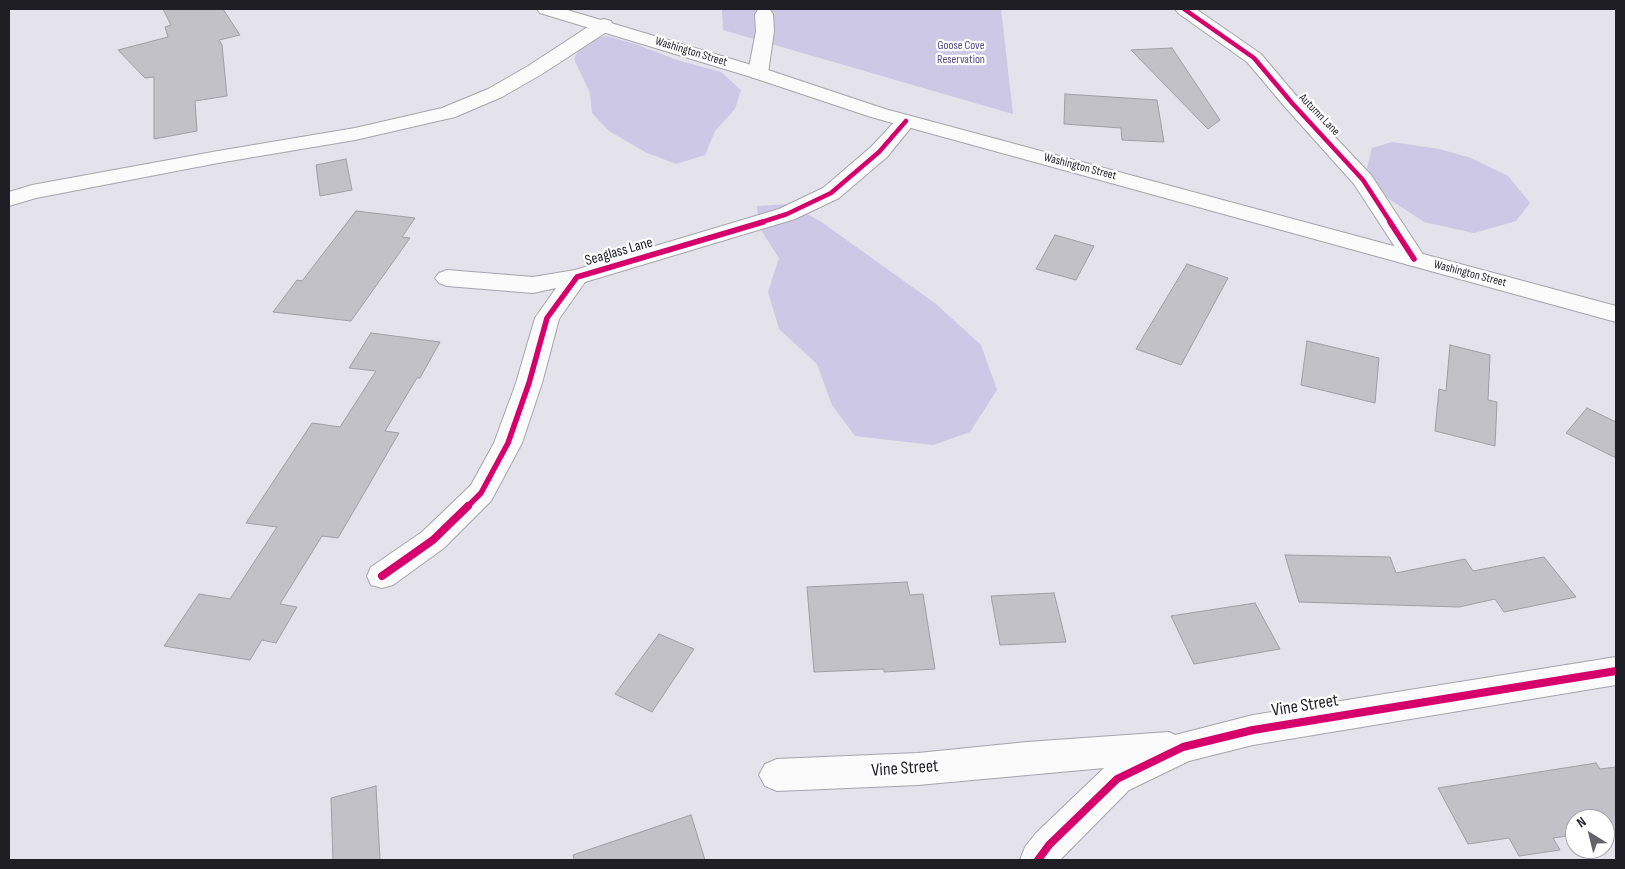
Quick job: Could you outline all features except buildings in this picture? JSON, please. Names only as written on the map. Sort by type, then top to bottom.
[{"type":"street","name":"Washington Street","points":[[546,9],[758,73],[878,114],[1616,314]]},
{"type":"street","name":"Autumn Lane","points":[[1184,9],[1254,58],[1292,103],[1363,180],[1414,259]]},
{"type":"street","points":[[758,73],[765,31],[764,14]]},
{"type":"street","points":[[9,199],[32,192],[218,157],[355,134],[448,113],[495,93],[535,70],[604,25]]},
{"type":"street","name":"Seaglass Lane","points":[[447,278],[533,285],[577,276],[788,214],[831,193],[879,152],[906,121]]},
{"type":"street","name":"Seaglass Lane","points":[[382,576],[433,540],[481,493],[508,443],[529,383],[547,318],[577,276]]},
{"type":"street","name":"Vine Street","points":[[776,775],[918,769],[1027,758],[1183,747],[1253,730],[1616,671]]},
{"type":"street","name":"Vine Street","points":[[1038,860],[1049,845],[1117,779],[1183,747]]},
{"type":"green space","name":"Goose Cove Reservation","points":[[722,9],[1001,9],[1013,114],[723,30]]},
{"type":"green space","points":[[607,36],[635,44],[677,60],[721,72],[741,90],[735,109],[715,131],[705,155],[676,164],[645,152],[609,131],[592,113],[590,93],[574,59],[584,40]]},
{"type":"green space","points":[[1392,142],[1439,149],[1471,158],[1508,176],[1530,203],[1516,221],[1474,233],[1424,222],[1383,195],[1367,168],[1372,148]]},
{"type":"green space","points":[[788,204],[820,221],[936,304],[981,345],[997,390],[970,432],[933,445],[855,436],[832,405],[817,364],[779,329],[768,292],[779,258],[759,227],[757,206]]},
{"type":"cycle path","points":[[1184,9],[1254,58],[1292,103],[1363,180],[1414,259]]},
{"type":"cycle path","points":[[382,576],[433,540],[481,493],[508,443],[529,383],[547,318],[577,277],[787,214],[831,193],[879,152],[906,121]]},
{"type":"cycle path","points":[[1038,860],[1049,845],[1117,779],[1183,747],[1253,730],[1616,671]]}]
